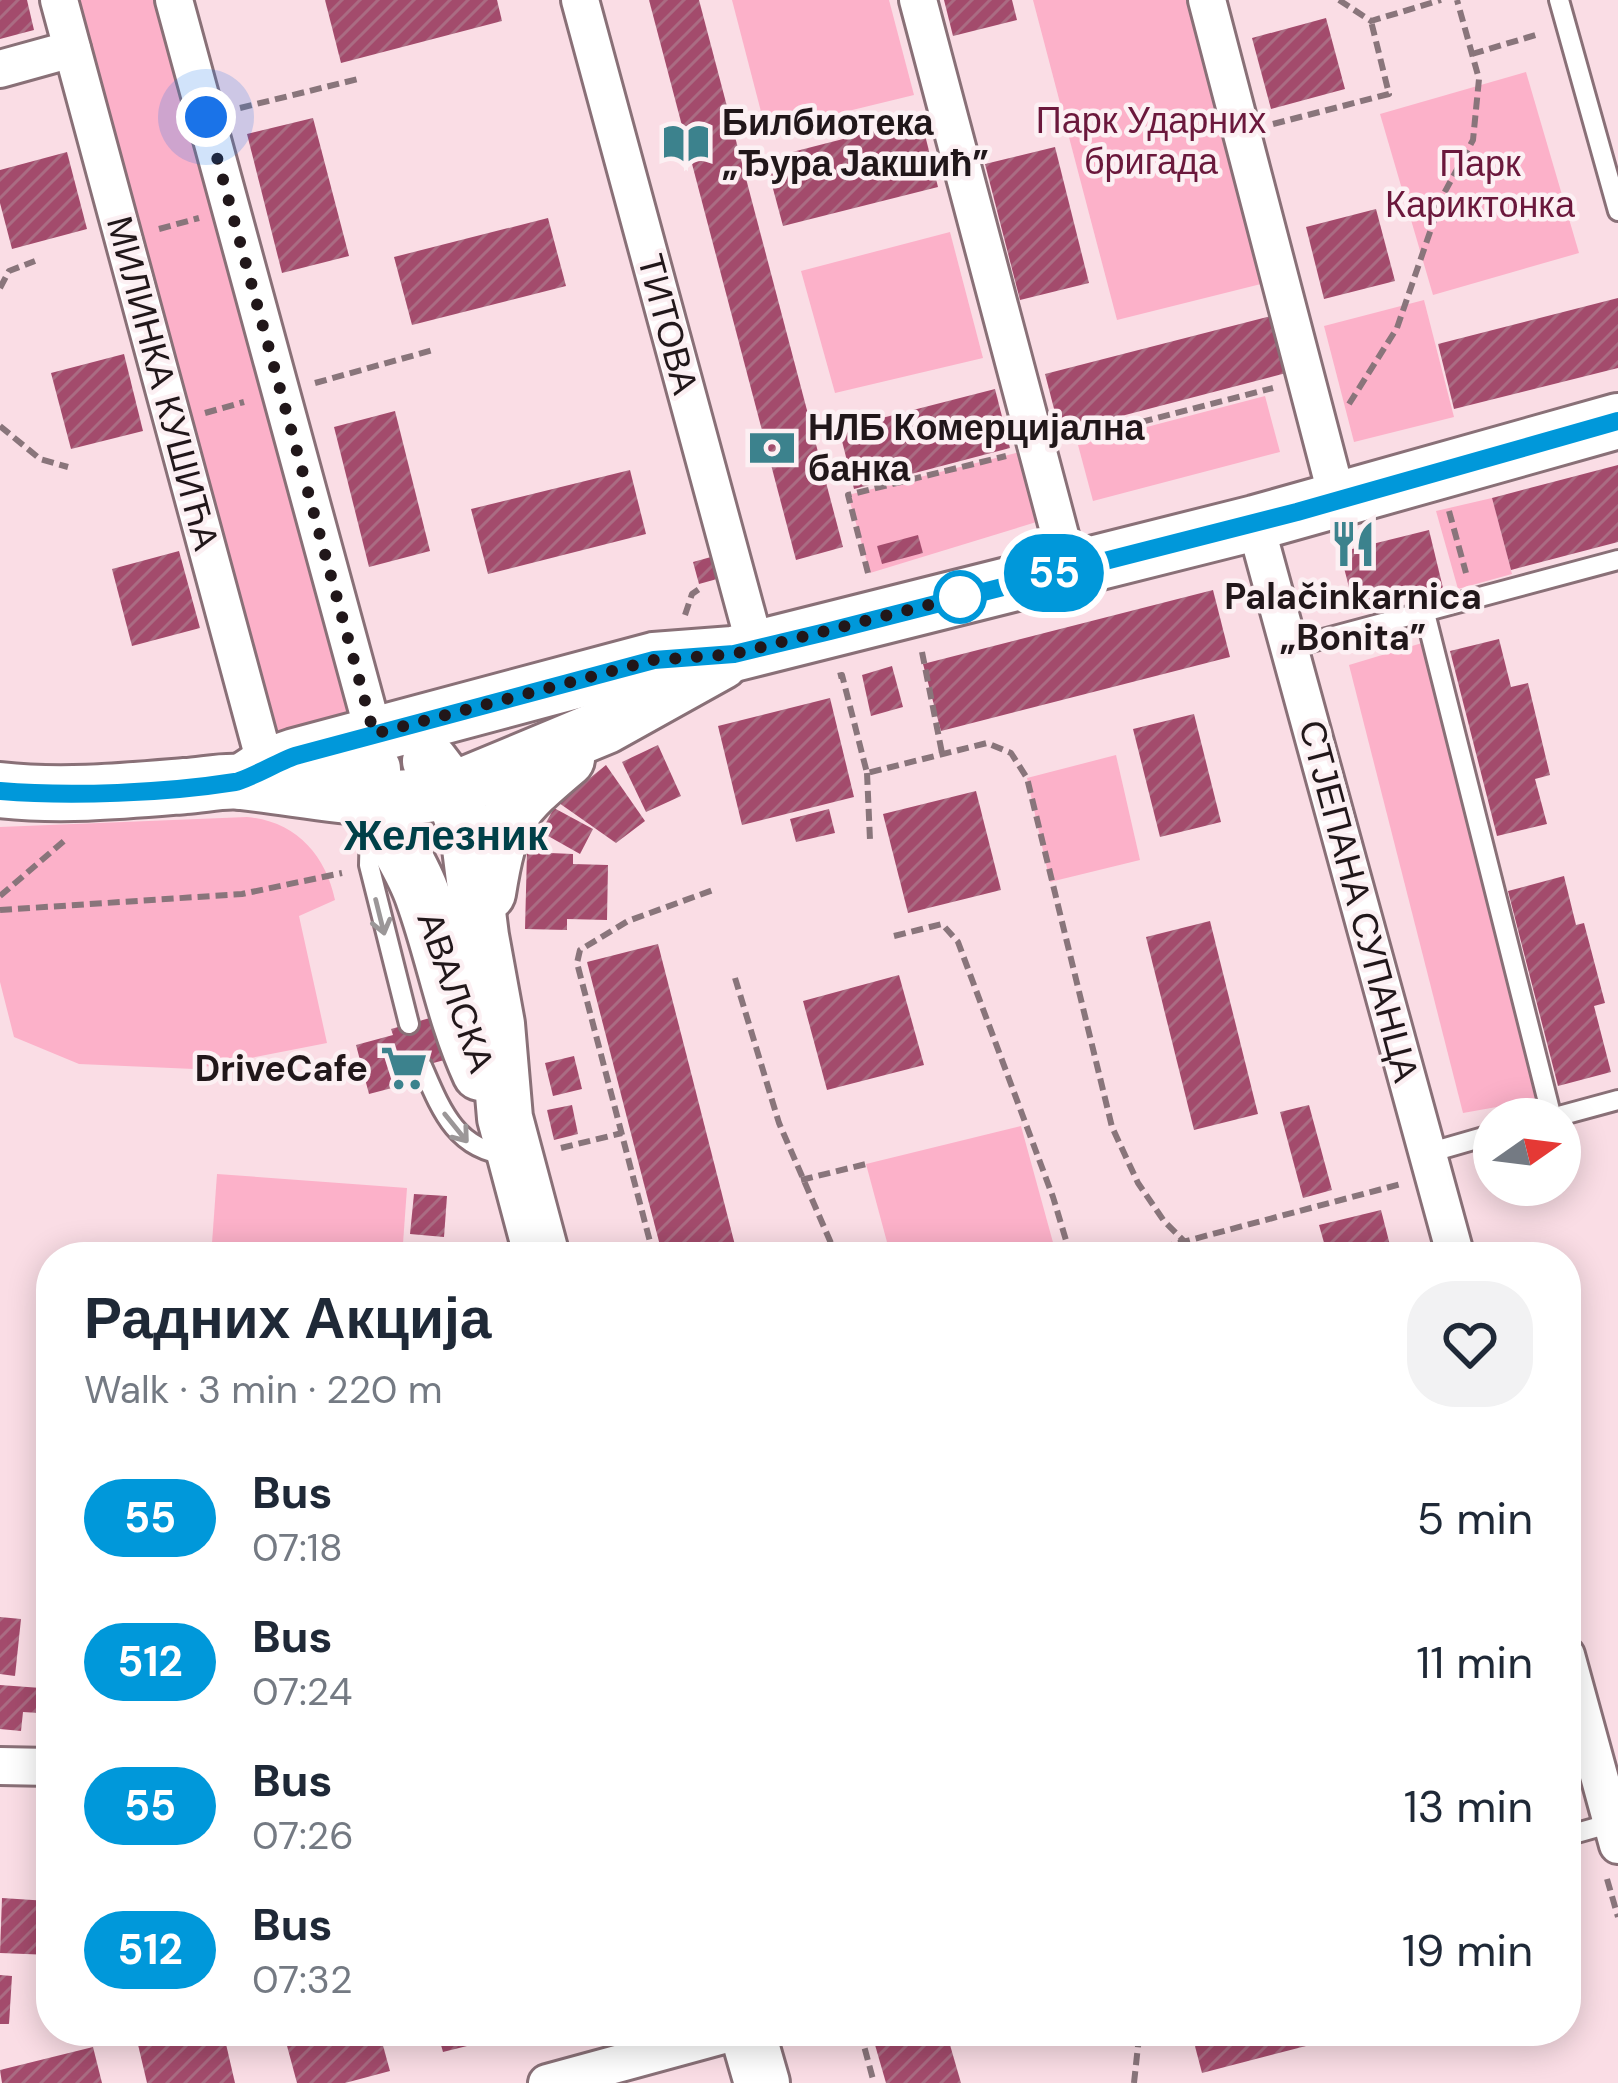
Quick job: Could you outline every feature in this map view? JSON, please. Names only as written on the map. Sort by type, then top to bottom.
[{"type":"main road","points":[[0,790],[83,792],[254,774],[378,733],[654,660],[745,652],[1256,523],[1618,421]]},
{"type":"main road","points":[[254,774],[282,790],[378,805],[452,790],[606,726],[745,652]]},
{"type":"main road","points":[[481,937],[495,846],[513,806],[606,726]]},
{"type":"main road","points":[[378,733],[410,742],[452,790]]},
{"type":"main road","points":[[378,733],[373,763],[378,805]]},
{"type":"main road","name":"АВАЛСКА","points":[[452,790],[470,840],[511,1137],[538,1242]]},
{"type":"main road","name":"АВАЛСКА","points":[[378,805],[422,891],[464,1034],[511,1137]]},
{"type":"main road","points":[[748,2046],[762,2083]]},
{"type":"street","name":"МИЛИНКА КУШИЋА","points":[[59,0],[254,774]]},
{"type":"street","points":[[175,0],[378,733]]},
{"type":"street","name":"ТИТОВА","points":[[580,0],[745,652]]},
{"type":"street","points":[[918,0],[1069,569]]},
{"type":"street","points":[[1207,0],[1338,501]]},
{"type":"street","points":[[0,69],[72,49]]},
{"type":"street","name":"СТЈЕПАНА СУПАНЦА","points":[[1256,523],[1418,1168],[1450,1242]]},
{"type":"street","points":[[1581,1706],[1614,1818]]},
{"type":"street","points":[[0,1766],[36,1767]]},
{"type":"street","points":[[547,2083],[686,2046]]},
{"type":"lane","points":[[1561,7],[1618,212]]},
{"type":"lane","points":[[1289,648],[1618,560]]},
{"type":"lane","points":[[1425,613],[1545,1098]]},
{"type":"lane","points":[[378,805],[369,830],[369,865],[409,1024]]},
{"type":"lane","points":[[422,1066],[451,1126],[466,1143],[486,1153],[511,1137]]},
{"type":"lane","points":[[1581,1110],[1618,1100]]},
{"type":"lane","points":[[1418,1168],[1473,1143]]},
{"type":"lane","points":[[1581,1830],[1614,1818]]},
{"type":"path","points":[[1241,132],[1389,94],[1371,21],[1339,0]]},
{"type":"path","points":[[1371,21],[1441,0]]},
{"type":"path","points":[[1323,442],[1397,328],[1442,196],[1473,140],[1479,79],[1457,0]]},
{"type":"path","points":[[1472,54],[1553,30],[1561,7]]},
{"type":"path","points":[[206,117],[358,79]]},
{"type":"path","points":[[153,231],[231,210]]},
{"type":"path","points":[[0,288],[10,271],[35,261]]},
{"type":"path","points":[[200,414],[433,350]]},
{"type":"path","points":[[0,426],[40,459],[68,466]]},
{"type":"path","points":[[1448,509],[1474,600]]},
{"type":"path","points":[[921,649],[942,753]]},
{"type":"path","points":[[842,675],[867,773],[870,840]]},
{"type":"path","points":[[867,773],[986,743],[1011,753],[1027,778],[1112,1127],[1138,1183],[1184,1241]]},
{"type":"path","points":[[0,896],[80,826]]},
{"type":"path","points":[[0,910],[242,894],[346,873],[344,863]]},
{"type":"path","points":[[650,1242],[577,963],[580,950],[628,921],[713,890]]},
{"type":"path","points":[[894,936],[942,924],[958,942],[1066,1242]]},
{"type":"path","points":[[735,978],[778,1124],[830,1242]]},
{"type":"path","points":[[568,1146],[622,1133]]},
{"type":"path","points":[[801,1180],[866,1164]]},
{"type":"path","points":[[1180,1242],[1418,1168]]},
{"type":"path","points":[[864,2046],[874,2083]]},
{"type":"path","points":[[1134,2083],[1138,2046]]},
{"type":"green space","points":[[70,0],[161,0],[355,709],[269,735]]},
{"type":"green space","points":[[732,0],[889,0],[914,95],[766,131]]},
{"type":"green space","name":"Парк Ударних бригада","points":[[1033,0],[1195,0],[1269,282],[1117,320]]},
{"type":"green space","name":"Парк Кариктонка","points":[[1526,72],[1579,253],[1433,295],[1380,114]]},
{"type":"green space","points":[[950,232],[983,358],[835,393],[801,271]]},
{"type":"green space","points":[[1424,300],[1454,417],[1354,442],[1324,326]]},
{"type":"green space","points":[[1265,396],[1280,452],[1093,501],[1078,445]]},
{"type":"green space","points":[[1036,448],[1056,516],[870,573],[848,495]]},
{"type":"green space","points":[[1492,498],[1512,574],[1458,589],[1436,511]]},
{"type":"green space","points":[[1432,640],[1547,1098],[1473,1098],[1473,1111],[1463,1113],[1349,665]]},
{"type":"green space","points":[[1116,755],[1140,860],[1050,882],[1027,778]]},
{"type":"green space","points":[[247,817],[294,833],[316,855],[331,884],[335,900],[299,916],[327,1043],[194,1069],[79,1064],[14,1037],[0,982],[0,827]]},
{"type":"green space","points":[[1021,1126],[1053,1242],[887,1242],[866,1164]]},
{"type":"green space","points":[[217,1174],[407,1188],[403,1242],[212,1242]]},
{"type":"building","points":[[0,0],[27,0],[34,30],[0,39]]},
{"type":"building","points":[[325,0],[497,0],[502,21],[341,63]]},
{"type":"building","points":[[649,0],[699,0],[843,547],[796,560]]},
{"type":"building","points":[[944,0],[1012,0],[1017,20],[953,36]]},
{"type":"building","points":[[1326,18],[1345,89],[1271,109],[1252,38]]},
{"type":"building","points":[[313,118],[349,256],[282,273],[247,134]]},
{"type":"building","points":[[921,119],[938,187],[783,226],[765,159]]},
{"type":"building","points":[[1055,147],[1089,283],[1020,300],[985,164]]},
{"type":"building","points":[[67,152],[87,229],[12,249],[0,203],[0,170]]},
{"type":"building","points":[[1376,209],[1395,281],[1324,299],[1306,227]]},
{"type":"building","points":[[548,218],[566,286],[412,325],[394,257]]},
{"type":"building","points":[[1618,298],[1618,368],[1454,409],[1438,344]]},
{"type":"building","points":[[1275,315],[1290,372],[1060,432],[1045,374]]},
{"type":"building","points":[[124,354],[143,431],[71,449],[51,373]]},
{"type":"building","points":[[995,389],[1010,448],[854,489],[839,429]]},
{"type":"building","points":[[395,411],[430,551],[369,567],[334,427]]},
{"type":"building","points":[[1618,465],[1618,542],[1511,570],[1492,498]]},
{"type":"building","points":[[630,470],[646,534],[488,574],[471,509]]},
{"type":"building","points":[[1429,530],[1443,588],[1355,611],[1340,552]]},
{"type":"building","points":[[918,535],[923,553],[882,564],[877,546]]},
{"type":"building","points":[[179,551],[200,628],[132,646],[112,569]]},
{"type":"building","points":[[711,557],[717,579],[699,584],[693,562]]},
{"type":"building","points":[[1213,590],[1230,657],[941,731],[923,664]]},
{"type":"building","points":[[1499,639],[1511,687],[1528,683],[1550,775],[1535,779],[1547,824],[1497,836],[1450,651]]},
{"type":"building","points":[[892,666],[903,707],[871,716],[862,675]]},
{"type":"building","points":[[830,698],[854,797],[742,825],[718,726]]},
{"type":"building","points":[[1194,714],[1221,822],[1160,837],[1133,729]]},
{"type":"building","points":[[658,745],[681,796],[646,812],[622,762]]},
{"type":"building","points":[[606,765],[645,821],[616,843],[559,803]]},
{"type":"building","points":[[976,791],[1001,890],[908,913],[883,814]]},
{"type":"building","points":[[554,808],[593,829],[580,854],[541,832]]},
{"type":"building","points":[[829,809],[835,833],[796,842],[790,819]]},
{"type":"building","points":[[527,852],[573,854],[573,864],[608,865],[607,920],[567,919],[567,930],[525,929]]},
{"type":"building","points":[[1564,876],[1576,925],[1584,923],[1605,1003],[1594,1006],[1611,1072],[1558,1086],[1508,891]]},
{"type":"building","points":[[1210,921],[1258,1114],[1194,1130],[1146,937]]},
{"type":"building","points":[[658,944],[734,1242],[659,1242],[587,962]]},
{"type":"building","points":[[899,975],[924,1065],[827,1090],[803,1001]]},
{"type":"building","points":[[451,1012],[463,1055],[411,1069],[415,1082],[369,1094],[356,1045],[393,1035],[391,1029]]},
{"type":"building","points":[[574,1056],[582,1089],[553,1096],[545,1063]]},
{"type":"building","points":[[572,1105],[578,1134],[554,1140],[547,1110]]},
{"type":"building","points":[[1309,1105],[1332,1190],[1303,1198],[1280,1112]]},
{"type":"building","points":[[414,1194],[447,1196],[444,1237],[410,1234]]},
{"type":"building","points":[[1381,1210],[1389,1242],[1324,1242],[1319,1225]]},
{"type":"building","points":[[0,1617],[21,1619],[15,1676],[0,1674]]},
{"type":"building","points":[[0,1685],[36,1688],[36,1713],[23,1712],[21,1731],[0,1729]]},
{"type":"building","points":[[2,1898],[36,1900],[36,1954],[0,1953]]},
{"type":"building","points":[[0,1975],[12,1976],[9,2024],[0,2024]]},
{"type":"building","points":[[138,2046],[226,2046],[235,2083],[147,2083]]},
{"type":"building","points":[[287,2046],[383,2046],[390,2071],[345,2083],[297,2083]]},
{"type":"building","points":[[875,2046],[950,2046],[961,2083],[886,2083]]},
{"type":"building","points":[[1195,2046],[1306,2046],[1202,2073]]},
{"type":"building","points":[[93,2047],[102,2083],[2,2083],[0,2070]]},
{"type":"bus line","name":"55","points":[[0,791],[83,792],[242,782],[255,771],[295,756],[533,690],[654,660],[734,654],[830,631],[1297,512],[1618,421]]},
{"type":"place","name":"Билбиотека „Ђура Јакшић”","points":[[686,143]]},
{"type":"place","name":"НЛБ Комерцијална банка","points":[[772,448]]},
{"type":"place","name":"Palačinkarnica „Bonita”","points":[[1353,544]]},
{"type":"place","name":"DriveCafe","points":[[404,1068]]},
{"type":"district","name":"Железник","points":[[446,835]]},
{"type":"route","points":[[206,117],[374,734],[654,660],[734,654],[960,597]]}]
